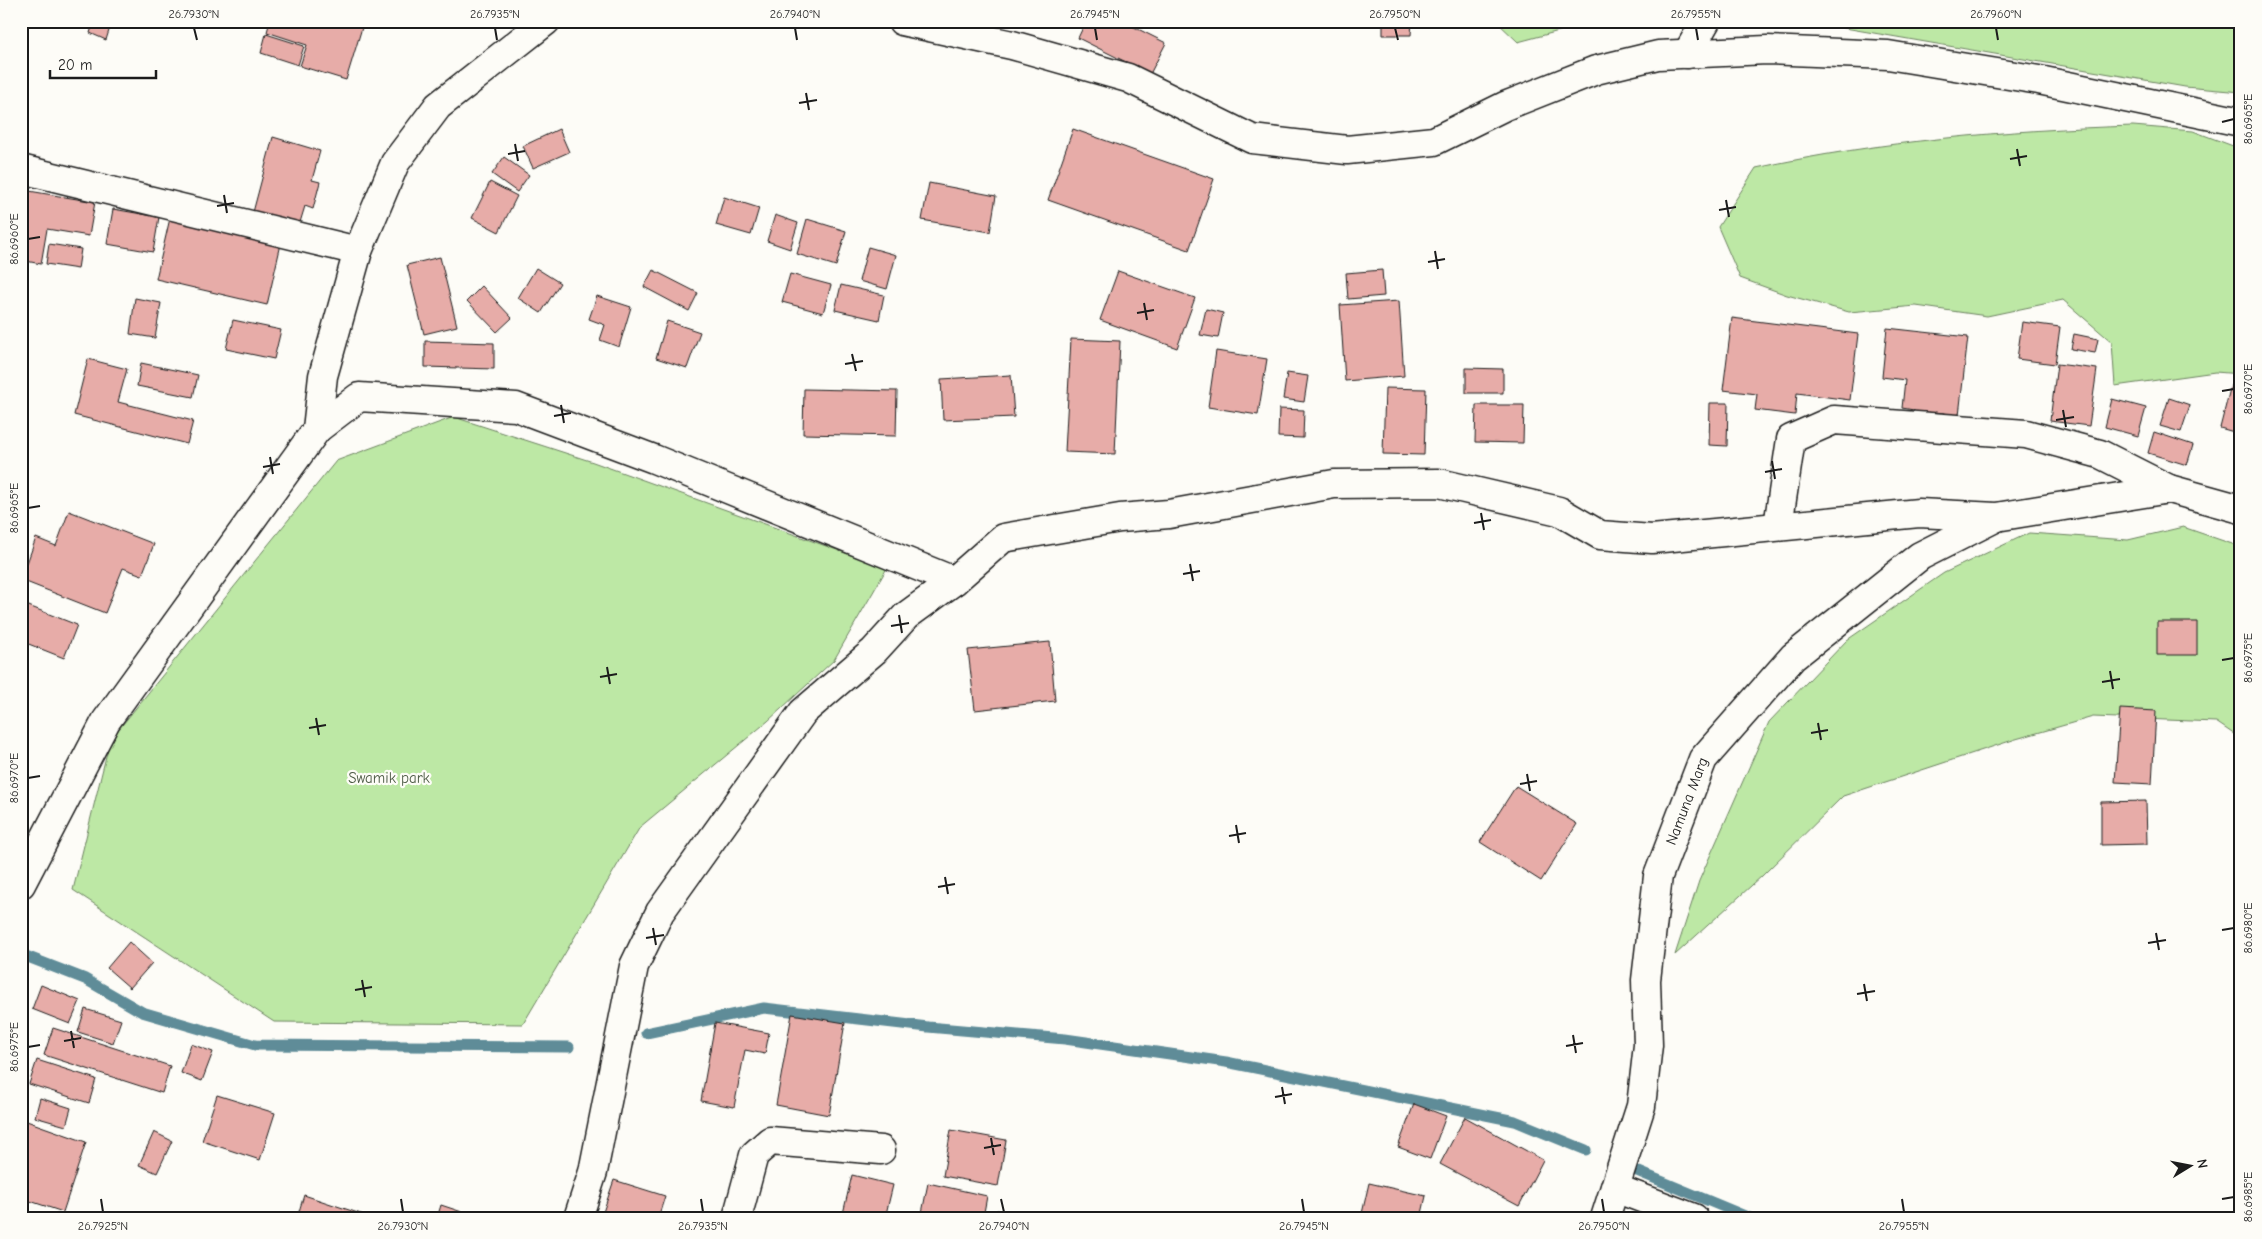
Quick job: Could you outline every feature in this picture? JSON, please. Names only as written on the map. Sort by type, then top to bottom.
[{"type":"street","points":[[317,429],[322,376],[358,251],[395,163],[438,106],[546,21]]},
{"type":"street","points":[[902,21],[1012,45],[1128,78],[1252,139],[1347,150],[1434,141],[1505,106],[1596,70],[1658,55],[1767,50],[1888,55],[2039,80],[2241,122]]},
{"type":"street","points":[[1687,54],[1706,21]]},
{"type":"street","points":[[21,169],[358,251]]},
{"type":"street","points":[[21,884],[106,721],[317,429],[359,397],[516,407],[654,459],[954,581]]},
{"type":"street","points":[[1778,526],[1791,439],[1834,420],[2026,434],[2100,454],[2169,489],[2241,509]]},
{"type":"street","points":[[578,1218],[593,1172],[634,966],[660,912],[803,712],[874,651],[906,616],[954,581],[1002,538],[1120,518],[1169,514],[1334,484],[1439,483],[1559,511],[1600,535],[1652,539],[1919,513],[1996,517],[2169,489]]},
{"type":"street","name":"Namuna Marg","points":[[1606,1218],[1641,1106],[1648,1045],[1646,980],[1658,876],[1704,760],[1794,657],[1920,556],[1996,517]]},
{"type":"street","points":[[737,1218],[754,1155],[770,1141],[881,1150]]},
{"type":"street","points":[[1614,1188],[1694,1218]]},
{"type":"green space","points":[[1496,21],[1575,21],[1563,30],[1518,42]]},
{"type":"green space","points":[[1817,21],[2241,21],[2241,92],[2185,87],[1816,23]]},
{"type":"green space","points":[[2133,126],[2193,131],[2241,149],[2241,374],[2215,372],[2115,386],[2112,342],[2063,300],[1987,316],[1916,306],[1849,312],[1787,295],[1740,278],[1718,227],[1756,168],[1849,151],[1943,138],[2038,130]]},
{"type":"green space","name":"Swamik park","points":[[454,417],[593,462],[887,568],[834,660],[768,721],[640,827],[523,1024],[274,1022],[73,890],[110,740],[336,461]]},
{"type":"green space","points":[[2183,527],[2241,547],[2241,739],[2216,722],[2093,717],[2016,739],[1843,796],[1762,876],[1675,955],[1699,881],[1769,722],[1847,640],[1944,573],[2029,533],[2128,540]]},
{"type":"building","points":[[94,21],[112,21],[106,40],[90,33]]},
{"type":"building","points":[[270,21],[364,21],[346,80],[300,66],[307,45],[267,32]]},
{"type":"building","points":[[1086,21],[1122,21],[1166,43],[1150,74],[1078,38]]},
{"type":"building","points":[[1383,21],[1412,21],[1411,35],[1383,35]]},
{"type":"building","points":[[266,34],[304,46],[298,65],[261,53]]},
{"type":"building","points":[[559,129],[569,152],[533,168],[523,146]]},
{"type":"building","points":[[1073,129],[1214,179],[1189,250],[1048,200]]},
{"type":"building","points":[[273,137],[320,151],[312,180],[320,182],[313,209],[305,206],[298,229],[252,216]]},
{"type":"building","points":[[504,157],[529,175],[517,192],[492,174]]},
{"type":"building","points":[[490,182],[517,196],[499,232],[472,218]]},
{"type":"building","points":[[929,183],[996,196],[990,232],[922,220]]},
{"type":"building","points":[[23,190],[95,202],[89,236],[47,229],[41,264],[21,260]]},
{"type":"building","points":[[724,197],[759,208],[751,235],[716,225]]},
{"type":"building","points":[[113,209],[159,217],[153,252],[107,244]]},
{"type":"building","points":[[775,215],[798,223],[790,249],[767,241]]},
{"type":"building","points":[[170,218],[281,244],[267,305],[156,279]]},
{"type":"building","points":[[807,219],[846,231],[836,266],[797,254]]},
{"type":"building","points":[[49,244],[81,249],[78,269],[46,264]]},
{"type":"building","points":[[868,247],[896,255],[887,289],[859,281]]},
{"type":"building","points":[[440,257],[457,326],[424,334],[407,265]]},
{"type":"building","points":[[536,268],[560,283],[541,313],[518,298]]},
{"type":"building","points":[[653,270],[698,293],[689,311],[644,287]]},
{"type":"building","points":[[1382,270],[1384,296],[1348,299],[1346,273]]},
{"type":"building","points":[[1118,271],[1195,298],[1177,348],[1100,320]]},
{"type":"building","points":[[790,274],[831,285],[823,313],[782,302]]},
{"type":"building","points":[[841,285],[884,295],[879,320],[835,310]]},
{"type":"building","points":[[482,286],[512,318],[497,332],[467,301]]},
{"type":"building","points":[[597,296],[631,307],[619,347],[600,340],[605,325],[589,319]]},
{"type":"building","points":[[135,298],[161,303],[155,338],[130,334]]},
{"type":"building","points":[[1399,301],[1404,376],[1345,381],[1340,305]]},
{"type":"building","points":[[1206,309],[1223,313],[1218,338],[1200,335]]},
{"type":"building","points":[[1732,318],[1858,334],[1850,400],[1797,393],[1795,415],[1755,410],[1757,394],[1723,390]]},
{"type":"building","points":[[233,320],[281,330],[274,359],[226,349]]},
{"type":"building","points":[[667,321],[700,332],[687,368],[656,358]]},
{"type":"building","points":[[2022,322],[2060,327],[2055,364],[2017,359]]},
{"type":"building","points":[[1887,328],[1968,337],[1959,415],[1935,412],[1933,425],[1912,423],[1914,410],[1902,408],[1905,380],[1882,377]]},
{"type":"building","points":[[2074,334],[2098,339],[2095,353],[2071,349]]},
{"type":"building","points":[[1071,339],[1120,341],[1115,454],[1065,452]]},
{"type":"building","points":[[425,341],[494,343],[494,369],[425,367]]},
{"type":"building","points":[[1216,351],[1267,359],[1258,415],[1208,407]]},
{"type":"building","points":[[88,359],[127,369],[118,402],[193,421],[187,444],[74,415]]},
{"type":"building","points":[[141,363],[198,375],[193,397],[137,386]]},
{"type":"building","points":[[2057,364],[2097,369],[2089,426],[2050,421]]},
{"type":"building","points":[[1466,368],[1503,369],[1503,393],[1466,393]]},
{"type":"building","points":[[1287,373],[1308,376],[1304,402],[1283,399]]},
{"type":"building","points":[[1011,375],[1014,417],[943,420],[941,379]]},
{"type":"building","points":[[2231,385],[2241,387],[2241,434],[2220,428]]},
{"type":"building","points":[[1385,388],[1426,389],[1424,455],[1383,454]]},
{"type":"building","points":[[804,389],[897,391],[896,436],[803,434]]},
{"type":"building","points":[[2169,398],[2190,405],[2181,432],[2160,426]]},
{"type":"building","points":[[2112,399],[2146,408],[2138,436],[2105,427]]},
{"type":"building","points":[[1710,403],[1728,403],[1727,446],[1709,445]]},
{"type":"building","points":[[1476,405],[1524,405],[1523,443],[1475,442]]},
{"type":"building","points":[[1279,409],[1304,410],[1303,438],[1278,437]]},
{"type":"building","points":[[2154,432],[2193,445],[2187,465],[2148,453]]},
{"type":"building","points":[[69,511],[154,544],[142,575],[123,568],[105,613],[21,580],[36,538],[56,546]]},
{"type":"building","points":[[21,603],[77,625],[64,658],[21,641]]},
{"type":"building","points":[[2157,622],[2197,622],[2197,655],[2157,655]]},
{"type":"building","points":[[1050,642],[1055,701],[975,710],[968,650]]},
{"type":"building","points":[[2120,709],[2156,711],[2152,784],[2115,782]]},
{"type":"building","points":[[1516,786],[1577,824],[1541,881],[1480,842]]},
{"type":"building","points":[[2146,801],[2147,844],[2101,845],[2101,802]]},
{"type":"building","points":[[129,942],[152,963],[130,988],[107,968]]},
{"type":"building","points":[[41,985],[80,1001],[70,1024],[32,1009]]},
{"type":"building","points":[[85,1009],[121,1020],[113,1043],[78,1032]]},
{"type":"building","points":[[792,1014],[845,1023],[829,1115],[776,1105]]},
{"type":"building","points":[[715,1023],[769,1033],[765,1054],[745,1050],[734,1107],[701,1101]]},
{"type":"building","points":[[53,1028],[170,1066],[162,1093],[44,1055]]},
{"type":"building","points":[[191,1044],[213,1052],[202,1081],[181,1073]]},
{"type":"building","points":[[37,1060],[96,1079],[89,1103],[29,1084]]},
{"type":"building","points":[[217,1095],[275,1113],[260,1160],[202,1141]]},
{"type":"building","points":[[40,1098],[71,1108],[66,1126],[35,1117]]},
{"type":"building","points":[[1414,1104],[1446,1116],[1430,1159],[1398,1147]]},
{"type":"building","points":[[1465,1117],[1543,1160],[1519,1206],[1440,1164]]},
{"type":"building","points":[[21,1119],[86,1142],[63,1212],[21,1198]]},
{"type":"building","points":[[951,1130],[1006,1140],[998,1186],[943,1176]]},
{"type":"building","points":[[154,1132],[172,1141],[157,1173],[139,1165]]},
{"type":"building","points":[[852,1175],[893,1185],[885,1218],[842,1218]]},
{"type":"building","points":[[614,1180],[665,1196],[658,1218],[601,1218]]},
{"type":"building","points":[[928,1183],[987,1196],[983,1218],[921,1218]]},
{"type":"building","points":[[1369,1183],[1426,1196],[1421,1218],[1361,1218]]},
{"type":"building","points":[[304,1195],[373,1218],[297,1218]]},
{"type":"building","points":[[441,1205],[480,1218],[437,1218]]},
{"type":"building","points":[[997,1210],[1037,1218],[995,1218]]},
{"type":"waterway","points":[[23,955],[85,979],[142,1012],[255,1045],[569,1047]]},
{"type":"waterway","points":[[646,1033],[764,1008],[928,1027],[1065,1039],[1226,1062],[1515,1121],[1586,1150]]},
{"type":"waterway","points":[[1632,1169],[1750,1218]]}]
